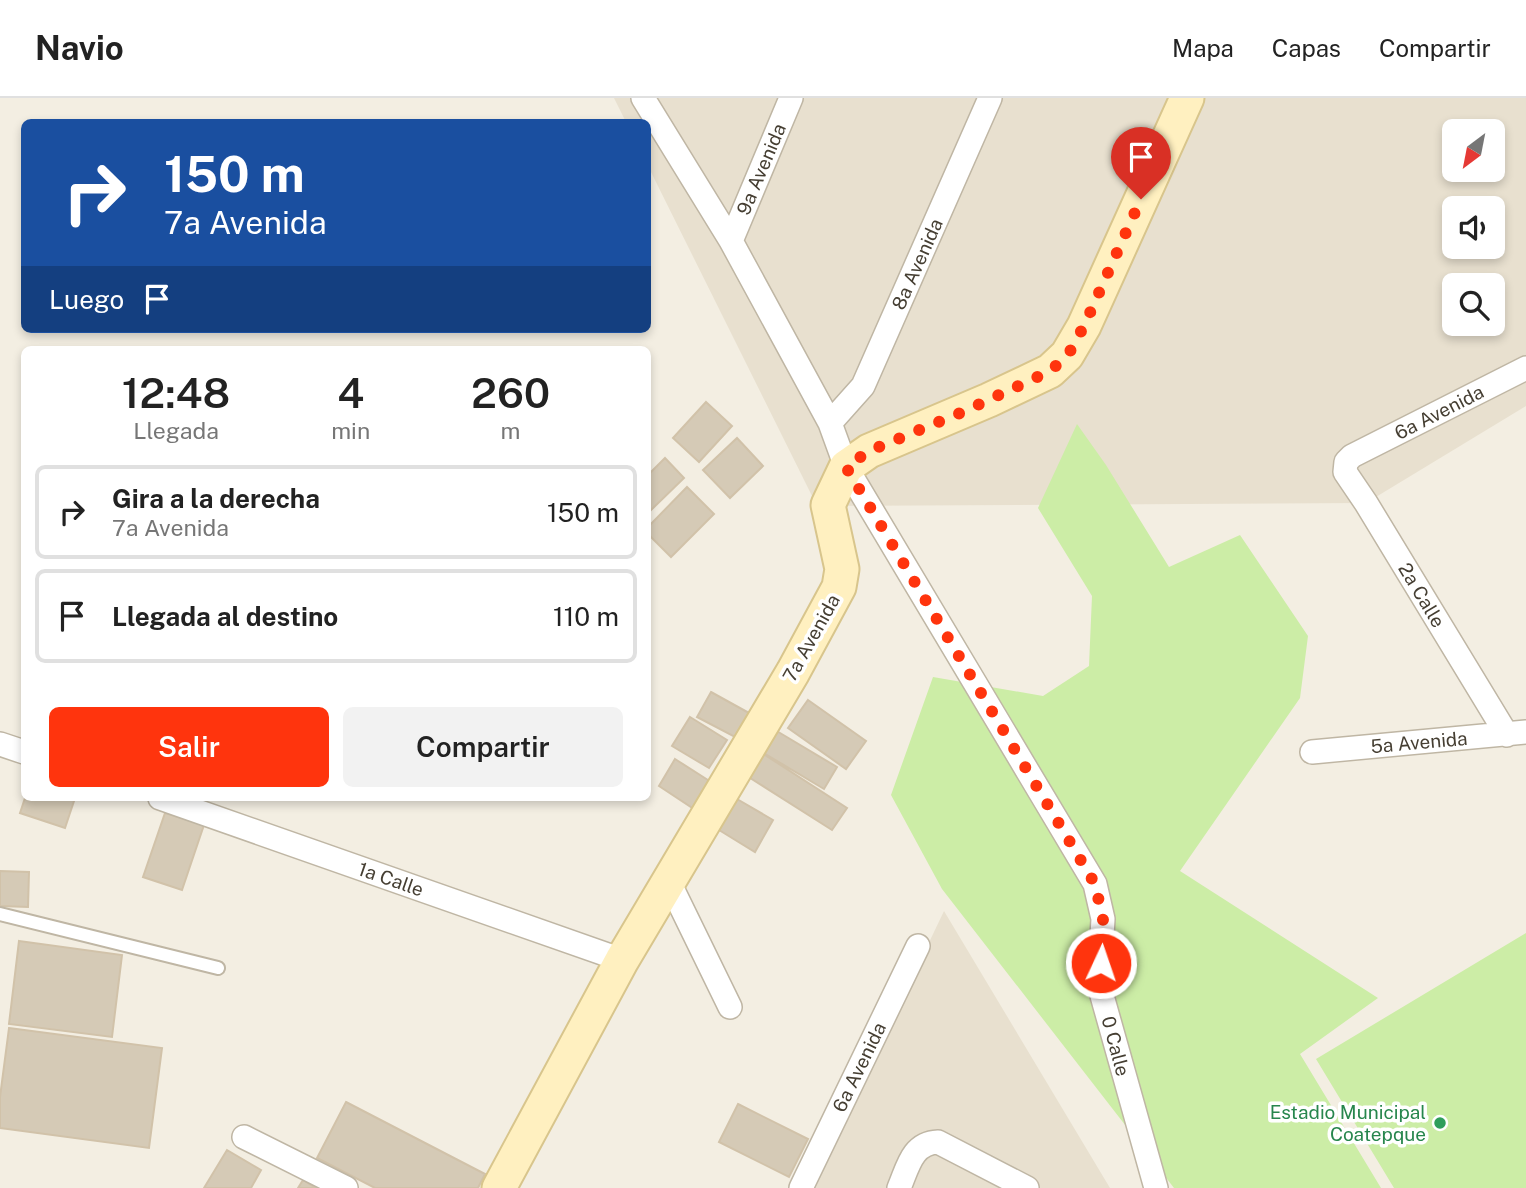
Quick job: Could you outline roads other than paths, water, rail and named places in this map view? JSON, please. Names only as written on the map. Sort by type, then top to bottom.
[{"type":"street","name":"0 Calle","points":[[643,98],[731,241],[830,423],[846,467],[1095,884],[1103,919],[1099,985],[1156,1188]]},
{"type":"street","name":"9a Avenida","points":[[731,241],[791,98]]},
{"type":"street","name":"8a Avenida","points":[[830,423],[863,386],[990,98]]},
{"type":"street","points":[[846,467],[869,451],[1050,371],[1068,355],[1084,326],[1187,98]]},
{"type":"street","name":"6a Avenida","points":[[1352,456],[1526,368]]},
{"type":"street","name":"2a Calle","points":[[1352,456],[1346,462],[1345,472],[1516,734]]},
{"type":"street","name":"7a Avenida","points":[[499,1188],[622,960],[793,672],[839,587],[842,569],[828,505],[846,467]]},
{"type":"street","name":"5a Avenida","points":[[1312,752],[1516,734]]},
{"type":"street","points":[[0,744],[21,751]]},
{"type":"street","name":"1a Calle","points":[[179,801],[216,807],[622,960]]},
{"type":"street","points":[[668,880],[730,1007]]},
{"type":"street","name":"6a Avenida","points":[[801,1188],[918,946]]},
{"type":"street","points":[[244,1137],[346,1188]]},
{"type":"street","points":[[899,1188],[915,1153],[927,1143],[938,1142],[1027,1188]]},
{"type":"lane","points":[[0,914],[218,968]]},
{"type":"place","name":"Estadio Municipal Coatepque","points":[[1440,1123]]}]
